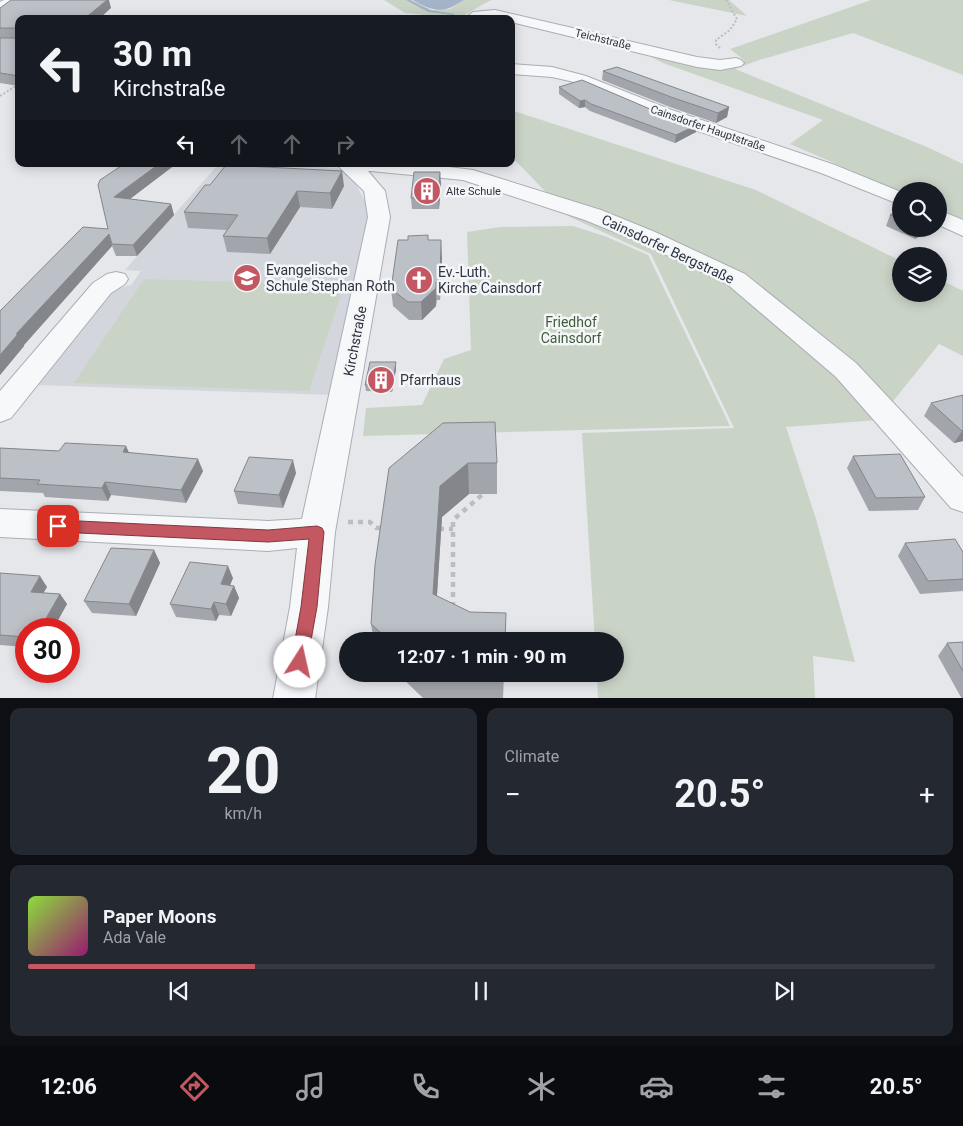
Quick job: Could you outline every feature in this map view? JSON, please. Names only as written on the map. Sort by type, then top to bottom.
[{"type":"street","points":[[0,6],[16,0]]},
{"type":"street","name":"Teichstraße","points":[[478,15],[499,15]]},
{"type":"street","name":"Teichstraße","points":[[515,19],[697,62],[720,65],[736,63]]},
{"type":"street","name":"Cainsdorfer Hauptstraße","points":[[515,69],[552,72],[580,79],[662,113],[828,169],[892,196]]},
{"type":"street","name":"Kirchstraße","points":[[294,698],[309,607],[318,527],[379,216],[380,202],[376,190],[350,167]]},
{"type":"street","name":"Cainsdorfer Bergstraße","points":[[400,167],[466,174],[593,214],[736,279],[846,370],[963,499]]},
{"type":"street","points":[[947,221],[963,229]]},
{"type":"street","points":[[0,411],[102,288],[116,279]]},
{"type":"street","points":[[0,523],[268,536],[318,527]]},
{"type":"path","points":[[716,40],[730,30],[737,19],[726,0]]},
{"type":"path","points":[[0,96],[15,87]]},
{"type":"path","points":[[447,614],[453,609],[453,520],[483,494]]},
{"type":"path","points":[[318,527],[370,522],[376,528],[386,528]]},
{"type":"path","points":[[434,529],[453,529]]},
{"type":"shaded area","name":"Evangelische Schule Stephan Roth","points":[[216,167],[337,168],[353,178],[372,216],[332,395],[36,385],[107,291],[131,285],[141,271],[125,270]]},
{"type":"green space","points":[[384,0],[413,0],[432,10],[450,9],[464,0],[491,0],[464,15],[405,13]]},
{"type":"green space","points":[[669,0],[729,0],[747,16]]},
{"type":"green space","points":[[871,0],[963,0],[963,75],[853,33],[759,60],[735,69],[927,147],[963,164],[963,219],[947,212],[947,182],[892,182],[892,188],[790,144],[823,120],[663,63],[638,50],[727,68],[745,61],[730,49]]},
{"type":"green space","points":[[515,111],[756,190],[892,257],[892,302],[947,302],[947,283],[963,291],[963,356],[939,344],[878,420],[786,427],[816,519],[855,662],[813,656],[815,698],[598,698],[597,682],[624,682],[624,632],[594,632],[582,433],[734,428],[651,254],[570,217],[515,160]]},
{"type":"green space","name":"Friedhof Cainsdorf","points":[[573,226],[607,237],[648,255],[730,426],[363,436],[366,408],[422,405],[444,359],[471,350],[467,232],[500,227]]},
{"type":"green space","points":[[144,279],[344,285],[309,391],[74,383]]},
{"type":"water","points":[[413,0],[464,0],[450,8],[438,10]]},
{"type":"building","points":[[11,0],[107,0],[89,15],[15,15],[15,28],[0,28],[0,8]]},
{"type":"building","points":[[0,38],[15,38],[15,75],[0,73]]},
{"type":"building","points":[[617,67],[729,107],[718,113],[603,71]]},
{"type":"building","points":[[582,80],[657,112],[697,125],[676,135],[591,104],[585,100],[580,101],[559,87]]},
{"type":"building","points":[[120,167],[155,167],[114,197],[171,204],[133,245],[112,244],[109,234],[16,334],[18,334],[0,355],[0,311],[83,227],[108,229],[98,185],[100,180]]},
{"type":"building","points":[[224,167],[342,171],[330,193],[297,191],[267,238],[223,236],[238,215],[184,212],[205,185],[210,185]]},
{"type":"building","points":[[414,172],[440,172],[438,198],[411,198]]},
{"type":"building","name":"Ev.-Luth. Kirche Cainsdorf","points":[[428,235],[428,240],[441,240],[440,282],[436,282],[436,288],[421,302],[408,302],[391,289],[398,240],[408,240],[408,236]]},
{"type":"building","name":"Pfarrhaus","points":[[370,362],[396,362],[392,385],[365,385]]},
{"type":"building","points":[[963,395],[963,430],[962,431],[931,403]]},
{"type":"building","points":[[495,422],[497,463],[468,463],[440,486],[433,594],[470,612],[506,613],[505,632],[380,632],[371,624],[375,565],[389,468],[443,423]]},
{"type":"building","points":[[65,443],[126,446],[123,452],[198,459],[181,490],[105,482],[102,488],[37,484],[40,480],[0,478],[0,448],[59,451]]},
{"type":"building","points":[[900,454],[925,497],[876,498],[853,456]]},
{"type":"building","points":[[249,457],[293,460],[279,495],[234,491]]},
{"type":"building","points":[[955,539],[963,552],[963,579],[928,581],[905,543]]},
{"type":"building","points":[[111,548],[154,550],[129,604],[84,601]]},
{"type":"building","points":[[190,562],[228,566],[221,584],[234,586],[226,604],[214,602],[211,609],[170,604]]},
{"type":"building","points":[[0,573],[40,576],[31,592],[60,594],[46,618],[15,618],[15,636],[0,635]]},
{"type":"building","points":[[963,642],[963,671],[947,643]]},
{"type":"waterway","points":[[408,0],[429,11],[453,14]]},
{"type":"place","name":"Alte Schule","points":[[427,191]]},
{"type":"place","name":"Evangelische Schule Stephan Roth","points":[[247,278]]},
{"type":"place","name":"Ev.-Luth. Kirche Cainsdorf","points":[[419,280]]},
{"type":"place","name":"Pfarrhaus","points":[[381,380]]},
{"type":"route","points":[[58,526],[268,536],[317,532],[309,607],[300,662]]}]
